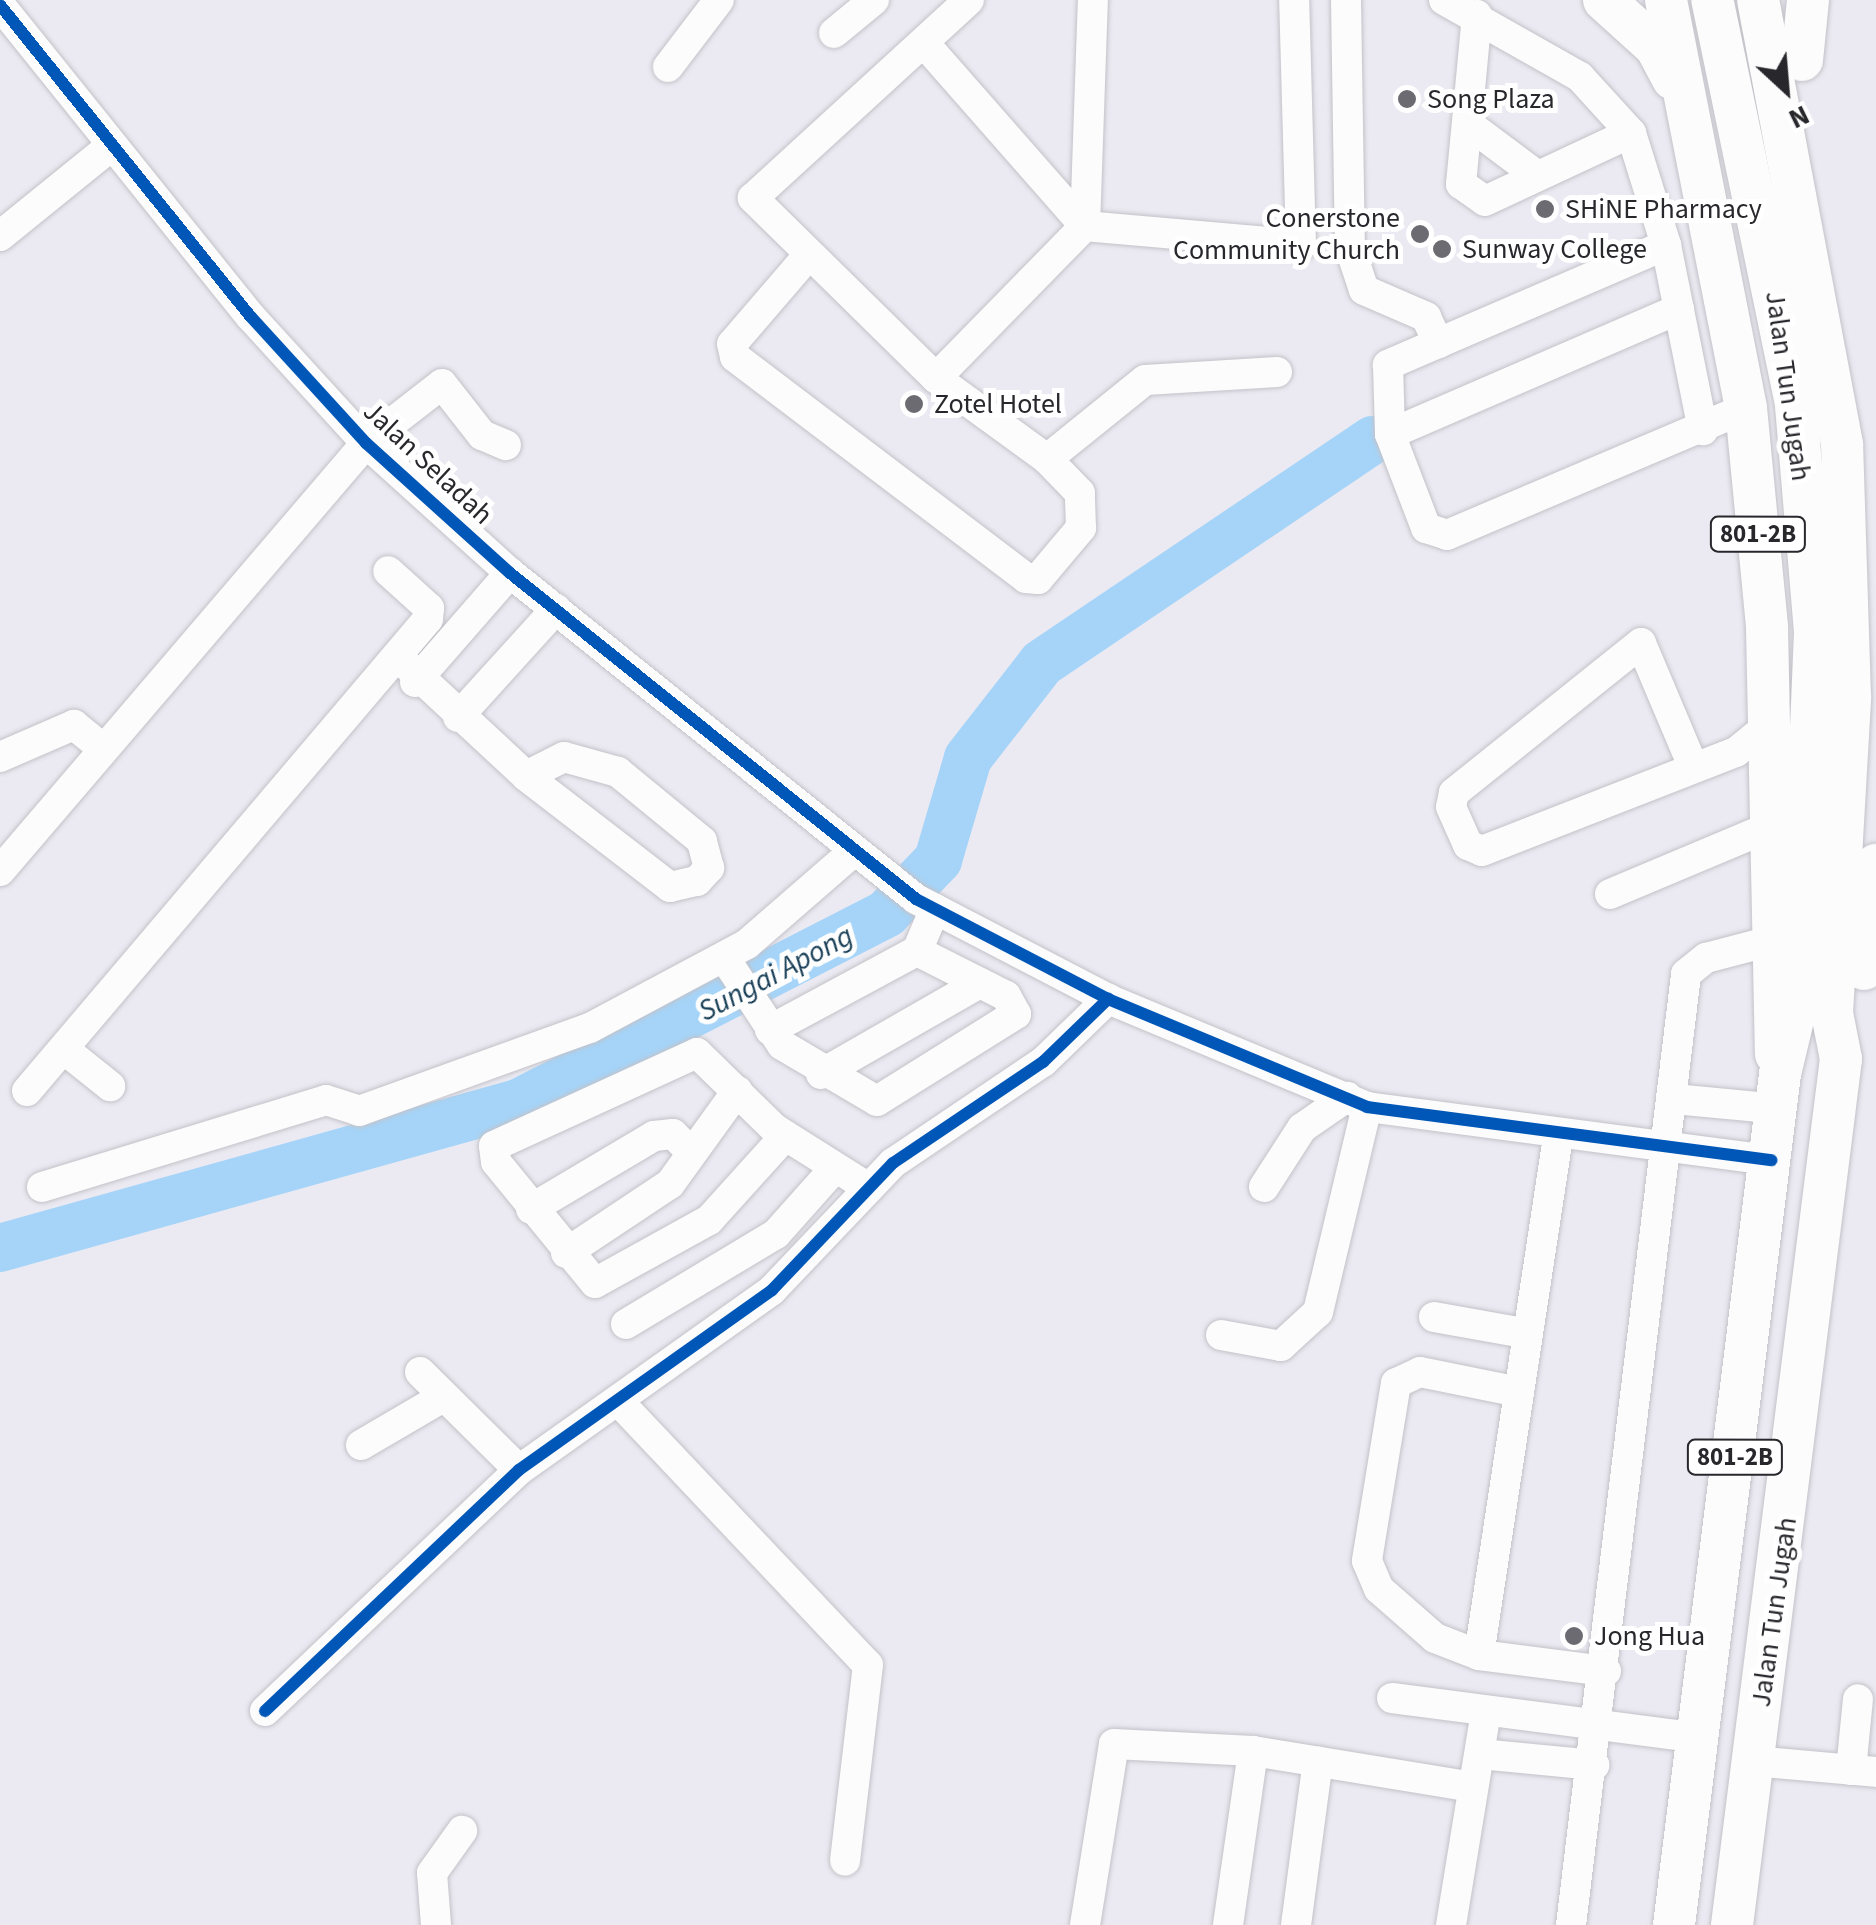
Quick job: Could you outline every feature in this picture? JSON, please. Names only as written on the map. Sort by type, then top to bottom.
[{"type":"highway","points":[[1604,0],[1656,47],[1690,111]]},
{"type":"highway","name":"Jalan Tun Jugah","points":[[1666,0],[1746,408],[1769,725],[1767,942],[1780,1092],[1674,1925]]},
{"type":"highway","name":"Jalan Tun Jugah","points":[[1712,0],[1798,423],[1816,632],[1816,1001],[1841,1060]]},
{"type":"highway","name":"Jalan Tun Jugah","points":[[1758,0],[1842,444],[1850,697],[1816,1001],[1780,1092]]},
{"type":"highway","points":[[1788,0],[1802,60],[1867,437],[1876,597]]},
{"type":"highway","points":[[1802,60],[1808,0]]},
{"type":"highway","name":"Jalan Tun Jugah","points":[[1732,1925],[1841,1060],[1859,1016],[1876,865]]},
{"type":"street","points":[[668,66],[720,0]]},
{"type":"street","points":[[834,34],[874,0]]},
{"type":"street","points":[[806,258],[732,344],[735,357],[1026,578],[1038,580],[1081,528],[1080,493],[1046,459],[936,378],[806,258],[753,198],[969,0]]},
{"type":"street","points":[[936,378],[1085,226],[1093,0]]},
{"type":"street","points":[[1294,0],[1301,245]]},
{"type":"street","points":[[1346,0],[1350,248],[1364,290],[1426,317],[1438,343]]},
{"type":"street","points":[[1444,0],[1477,15],[1580,77],[1631,134],[1666,246],[1703,430]]},
{"type":"street","name":"Jalan Seladah","points":[[0,5],[111,146],[366,443],[510,574],[853,852],[916,898],[1108,999],[1357,1102],[1558,1138],[1772,1160]]},
{"type":"street","points":[[1477,15],[1461,184],[1485,201],[1535,174],[1631,134]]},
{"type":"street","points":[[924,43],[1085,226],[1350,248]]},
{"type":"street","points":[[1468,124],[1535,174]]},
{"type":"street","points":[[0,236],[111,146]]},
{"type":"street","points":[[1666,246],[1388,365],[1390,434],[1433,536],[1703,430],[1746,408]]},
{"type":"street","points":[[1390,434],[1679,309]]},
{"type":"street","points":[[1046,459],[1145,380],[1277,372]]},
{"type":"street","points":[[0,872],[366,443],[442,384],[482,435],[506,445]]},
{"type":"street","points":[[27,1091],[397,656],[430,612],[388,571]]},
{"type":"street","points":[[415,682],[510,574]]},
{"type":"street","points":[[458,717],[556,609]]},
{"type":"street","points":[[1692,764],[1641,643],[1454,793],[1451,807],[1468,845],[1482,851],[1692,764],[1736,752],[1769,725]]},
{"type":"street","points":[[397,656],[415,682],[526,776],[670,887],[697,882],[708,868],[702,841],[618,772],[564,757],[526,776]]},
{"type":"street","points":[[0,757],[74,726],[104,749]]},
{"type":"street","points":[[1610,894],[1769,828]]},
{"type":"street","points":[[42,1188],[326,1100],[359,1111],[590,1028],[725,958],[826,884],[853,852]]},
{"type":"street","points":[[916,898],[917,951]]},
{"type":"street","points":[[1571,1925],[1606,1671],[1669,1150],[1686,974],[1706,958],[1767,942]]},
{"type":"street","points":[[725,958],[763,1019],[821,1074],[867,1100],[887,1098],[1010,1022],[1015,1005],[917,951]]},
{"type":"street","points":[[763,1019],[917,951]]},
{"type":"street","points":[[821,1074],[980,983]]},
{"type":"street","points":[[264,1712],[519,1470],[572,1426],[621,1404],[650,1372],[772,1290],[867,1187],[977,1099],[1043,1062],[1108,999]]},
{"type":"street","points":[[65,1050],[110,1086]]},
{"type":"street","points":[[785,1136],[709,1220],[595,1283],[531,1209],[494,1146],[697,1053],[785,1136],[867,1187]]},
{"type":"street","points":[[566,1254],[670,1184],[690,1151],[737,1091]]},
{"type":"street","points":[[1674,1099],[1780,1092]]},
{"type":"street","points":[[1264,1187],[1302,1128],[1357,1102]]},
{"type":"street","points":[[1222,1336],[1281,1346],[1318,1312],[1357,1102]]},
{"type":"street","points":[[531,1209],[654,1136],[672,1134],[690,1151]]},
{"type":"street","points":[[1479,1655],[1514,1390],[1558,1138]]},
{"type":"street","points":[[626,1324],[776,1234],[834,1169]]},
{"type":"street","points":[[670,1184],[709,1220]]},
{"type":"street","points":[[648,1256],[678,1294]]},
{"type":"street","points":[[1434,1318],[1524,1333]]},
{"type":"street","points":[[420,1372],[519,1470]]},
{"type":"street","points":[[1514,1390],[1420,1372],[1387,1396],[1367,1561],[1396,1608],[1479,1655],[1606,1671]]},
{"type":"street","points":[[361,1445],[442,1396]]},
{"type":"street","points":[[621,1404],[868,1665],[846,1861]]},
{"type":"street","points":[[1392,1698],[1700,1738]]},
{"type":"street","points":[[1753,1762],[1864,1771],[1858,1698]]},
{"type":"street","points":[[1452,1925],[1486,1712]]},
{"type":"street","points":[[1084,1925],[1114,1744],[1254,1751],[1472,1788]]},
{"type":"street","points":[[1228,1925],[1254,1751]]},
{"type":"street","points":[[1480,1754],[1594,1765]]},
{"type":"street","points":[[1296,1925],[1318,1761]]},
{"type":"street","points":[[436,1925],[432,1873],[462,1831]]},
{"type":"waterway","name":"Sungai Apong","points":[[0,1248],[518,1103],[887,913],[938,860],[968,758],[1042,663],[1373,440]]},
{"type":"cycle path","points":[[0,5],[251,317],[366,443],[510,573],[916,899],[1108,999],[1367,1107],[1772,1160]]},
{"type":"cycle path","points":[[265,1711],[519,1470],[772,1290],[893,1163],[1043,1062],[1108,999]]},
{"type":"place","name":"Song Plaza","points":[[1407,99]]},
{"type":"place","name":"SHiNE Pharmacy","points":[[1545,209]]},
{"type":"place","name":"Conerstone Community Church","points":[[1420,234]]},
{"type":"place","name":"Sunway College","points":[[1442,249]]},
{"type":"place","name":"Zotel Hotel","points":[[914,404]]},
{"type":"place","name":"Jong Hua","points":[[1574,1636]]}]
